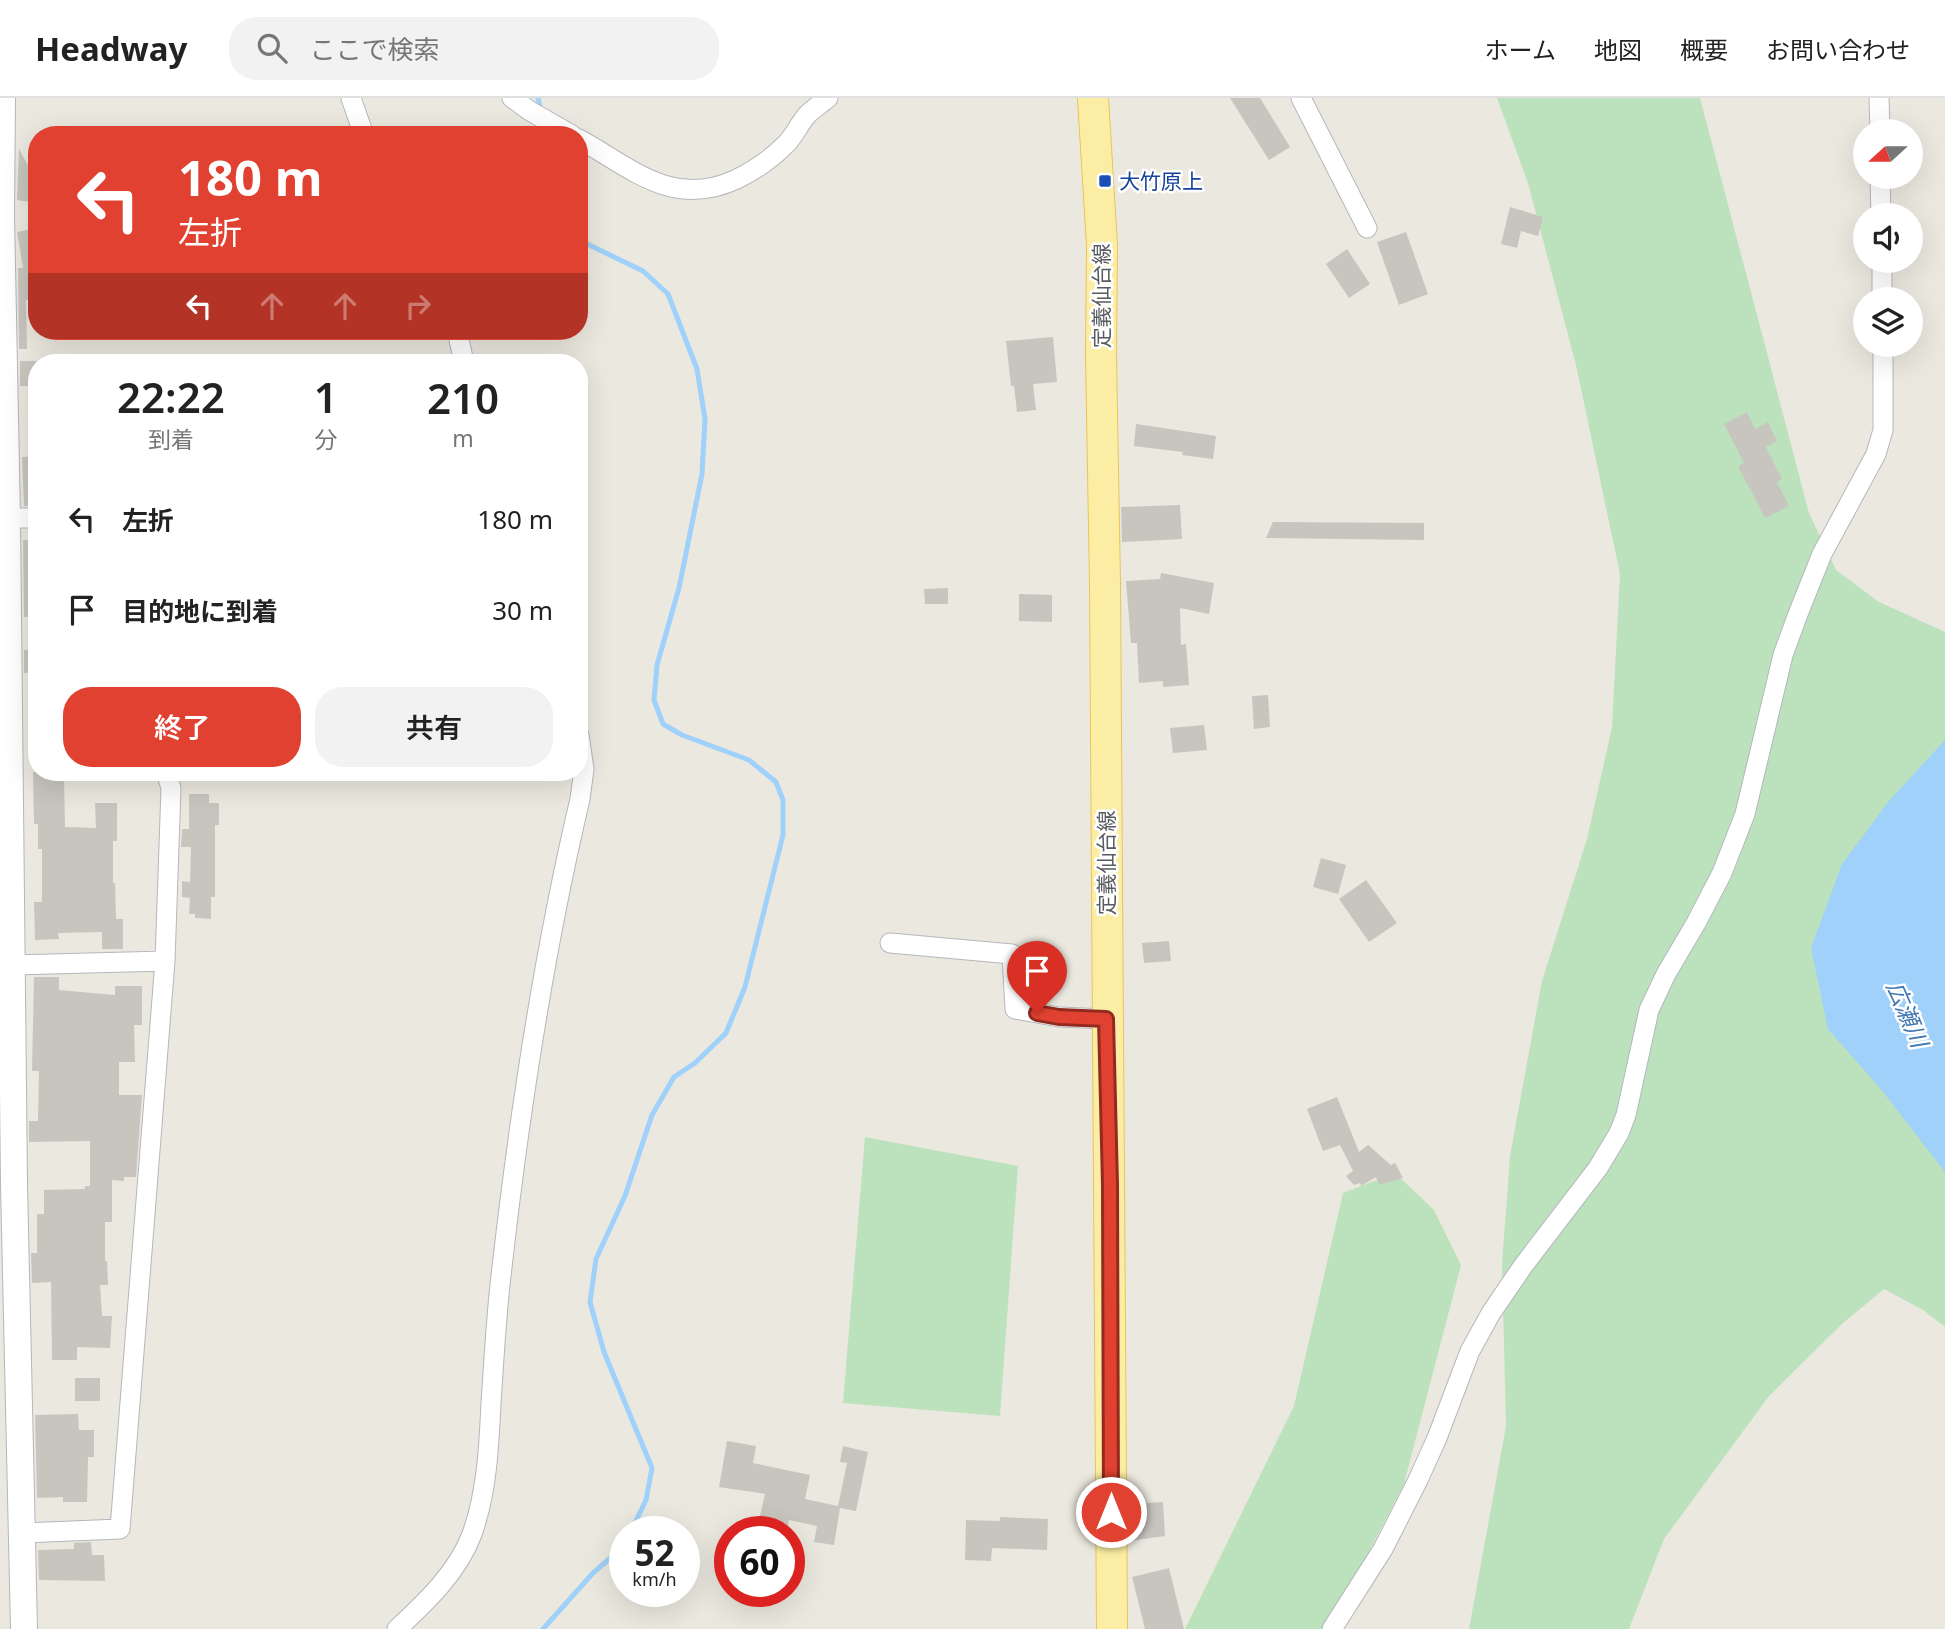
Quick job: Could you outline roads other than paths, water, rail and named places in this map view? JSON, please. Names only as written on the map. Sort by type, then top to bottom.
[{"type":"main road","name":"定義仙台線","points":[[1093,98],[1102,246],[1112,1629]]},
{"type":"street","points":[[2,98],[0,216],[7,518],[4,692],[12,965],[7,1184],[23,1533],[24,1629]]},
{"type":"street","points":[[351,98],[361,126]]},
{"type":"street","points":[[512,98],[557,126]]},
{"type":"street","points":[[588,144],[661,185],[682,190],[706,190],[739,178],[774,156],[788,143],[807,115],[828,98]]},
{"type":"street","points":[[1301,98],[1367,228]]},
{"type":"street","points":[[1879,98],[1880,119]]},
{"type":"street","points":[[1332,1629],[1383,1549],[1401,1514],[1437,1438],[1470,1351],[1491,1313],[1523,1266],[1598,1168],[1619,1133],[1626,1115],[1649,1010],[1721,873],[1745,814],[1783,655],[1798,614],[1822,554],[1876,454],[1883,430],[1883,357]]},
{"type":"street","points":[[7,518],[28,518]]},
{"type":"street","points":[[23,1533],[120,1529],[165,961],[171,788],[169,781]]},
{"type":"street","points":[[397,1629],[429,1599],[456,1566],[471,1536],[484,1481],[496,1321],[515,1150],[539,996],[582,781]]},
{"type":"street","points":[[890,943],[1012,954],[1015,1009],[1059,1017],[1106,1019]]},
{"type":"street","points":[[12,965],[165,961]]},
{"type":"water","name":"広瀬川","points":[[1945,740],[1945,1172],[1880,1088],[1828,1029],[1811,948],[1842,864],[1889,801]]},
{"type":"waterway","points":[[538,98],[541,111]]},
{"type":"waterway","points":[[588,244],[643,271],[668,294],[697,369],[705,419],[702,474],[679,588],[657,665],[654,700],[663,724],[682,735],[749,760],[776,782],[783,800],[783,835],[745,987],[726,1033],[695,1063],[674,1077],[652,1115],[625,1196],[596,1259],[590,1302],[604,1352],[652,1468],[646,1500],[638,1516]]},
{"type":"waterway","points":[[543,1629],[593,1573],[609,1559]]},
{"type":"place","name":"大竹原上","points":[[1105,181]]}]
